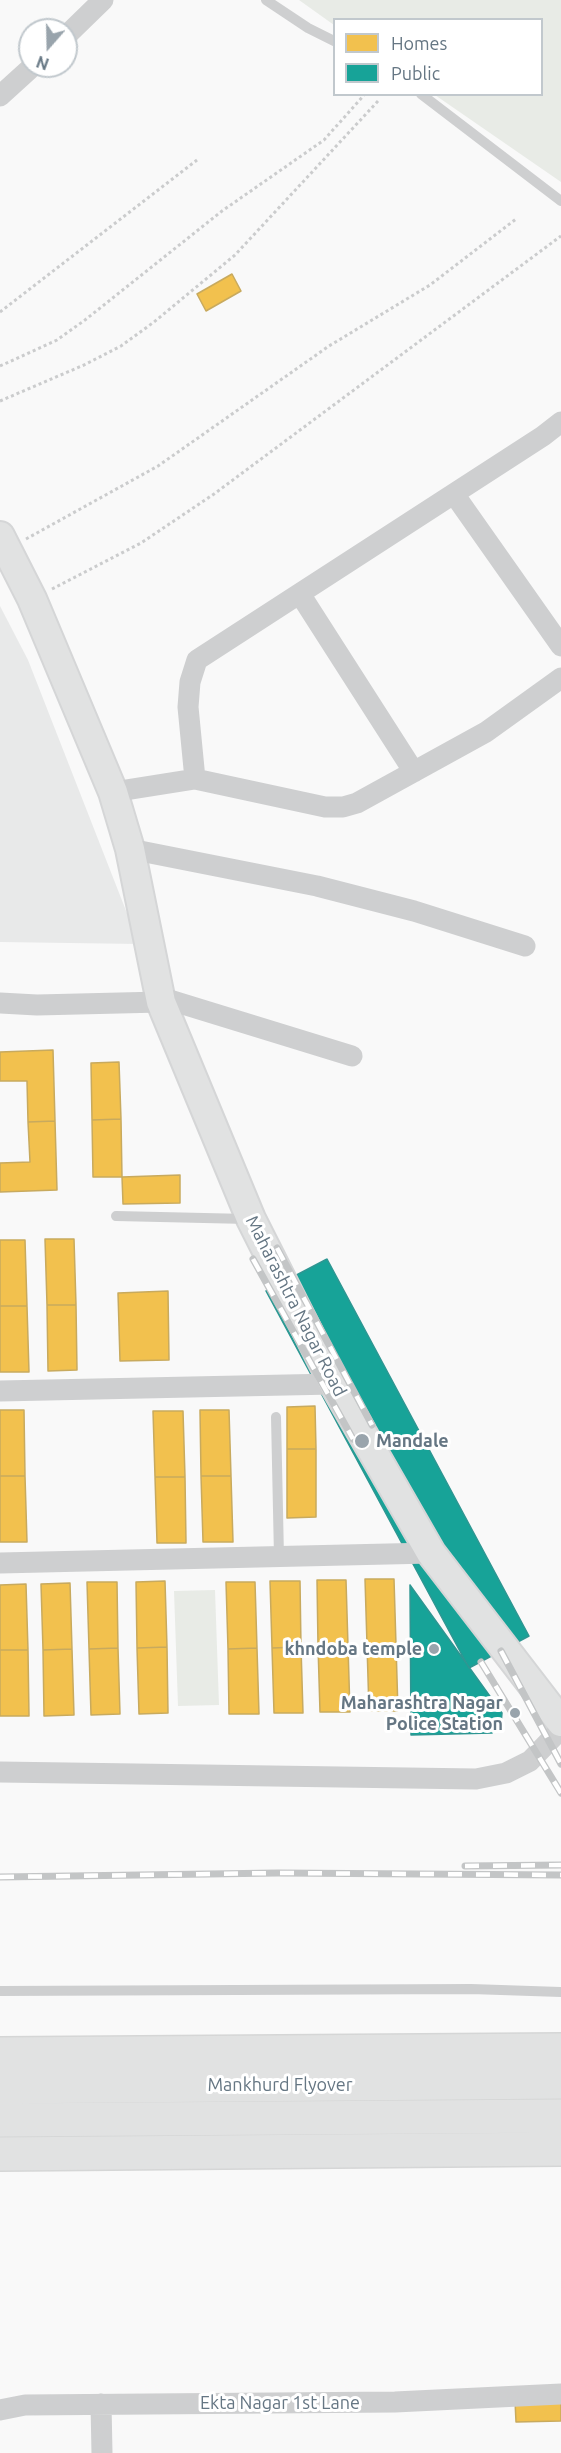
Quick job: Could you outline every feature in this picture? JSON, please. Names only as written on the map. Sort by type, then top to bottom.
[{"type":"highway","points":[[0,2054],[561,2050]]},
{"type":"highway","name":"Mankhurd Flyover","points":[[0,2087],[561,2082]]},
{"type":"highway","name":"Mankhurd Flyover","points":[[0,2121],[561,2116]]},
{"type":"highway","points":[[0,2154],[561,2149]]},
{"type":"street","points":[[78,25],[104,0]]},
{"type":"street","points":[[0,96],[20,78]]},
{"type":"street","points":[[195,779],[188,707],[190,682],[197,660],[543,436],[561,422]]},
{"type":"street","points":[[454,494],[561,646]]},
{"type":"street","name":"Maharashtra Nagar Road","points":[[3,542],[32,599],[113,792],[130,849],[160,999],[252,1219],[334,1384],[431,1553],[561,1722]]},
{"type":"street","points":[[300,594],[414,772]]},
{"type":"street","points":[[113,792],[195,779],[325,807],[342,807],[357,803],[486,732],[561,678]]},
{"type":"street","points":[[130,849],[317,886],[414,911],[525,946]]},
{"type":"street","points":[[0,1003],[37,1005],[160,999],[352,1056]]},
{"type":"street","points":[[0,1391],[334,1384]]},
{"type":"street","points":[[0,1563],[431,1553]]},
{"type":"street","points":[[0,1772],[476,1779],[506,1773],[530,1761],[561,1729]]},
{"type":"street","name":"Ekta Nagar 1st Lane","points":[[0,2410],[25,2405],[395,2402],[561,2394]]},
{"type":"street","points":[[101,2404],[102,2453]]},
{"type":"lane","points":[[266,0],[308,28],[333,40]]},
{"type":"lane","points":[[424,96],[561,201]]},
{"type":"lane","points":[[117,1216],[252,1219]]},
{"type":"lane","points":[[276,1417],[279,1557]]},
{"type":"lane","points":[[0,1991],[471,1989],[561,1992]]},
{"type":"path","points":[[0,366],[57,340],[85,320],[222,211],[324,140],[363,96]]},
{"type":"path","points":[[0,401],[122,346],[154,322],[235,255],[379,100]]},
{"type":"path","points":[[0,312],[197,160]]},
{"type":"path","points":[[3,542],[36,535],[158,466],[329,346],[430,285],[516,219]]},
{"type":"path","points":[[32,599],[141,543],[214,494],[561,236]]},
{"type":"shaded area","points":[[299,0],[561,0],[561,182],[436,96],[543,96],[543,18],[333,18],[333,24]]},
{"type":"shaded area","points":[[0,606],[28,660],[139,944],[0,942]]},
{"type":"shaded area","points":[[215,1590],[219,1705],[178,1706],[174,1591]]},
{"type":"building: Homes","points":[[232,274],[241,291],[206,311],[197,294]]},
{"type":"building: Homes","points":[[53,1050],[55,1121],[28,1122],[27,1081],[0,1081],[0,1052]]},
{"type":"building: Homes","points":[[119,1062],[121,1119],[92,1120],[91,1063]]},
{"type":"building: Homes","points":[[121,1119],[122,1177],[93,1177],[92,1120]]},
{"type":"building: Homes","points":[[55,1121],[57,1190],[0,1192],[0,1163],[30,1162],[28,1122]]},
{"type":"building: Homes","points":[[180,1175],[180,1203],[123,1204],[122,1177]]},
{"type":"building: Homes","points":[[45,1239],[74,1239],[76,1305],[47,1305]]},
{"type":"building: Homes","points":[[0,1240],[25,1240],[27,1306],[0,1306]]},
{"type":"building: Homes","points":[[168,1291],[169,1360],[120,1361],[118,1293]]},
{"type":"building: Homes","points":[[47,1305],[76,1305],[77,1370],[48,1371]]},
{"type":"building: Homes","points":[[0,1306],[27,1306],[29,1372],[0,1372]]},
{"type":"building: Homes","points":[[315,1406],[316,1449],[287,1449],[287,1407]]},
{"type":"building: Homes","points":[[0,1410],[24,1410],[25,1476],[0,1476]]},
{"type":"building: Homes","points":[[200,1410],[229,1410],[231,1476],[201,1476]]},
{"type":"building: Homes","points":[[153,1411],[183,1411],[185,1477],[155,1477]]},
{"type":"building: Homes","points":[[287,1449],[316,1449],[316,1517],[287,1518]]},
{"type":"building: Homes","points":[[0,1476],[25,1476],[27,1542],[0,1542]]},
{"type":"building: Homes","points":[[201,1476],[231,1476],[233,1542],[203,1542]]},
{"type":"building: Homes","points":[[155,1477],[185,1477],[186,1543],[157,1543]]},
{"type":"building: Homes","points":[[365,1579],[394,1579],[396,1645],[367,1645]]},
{"type":"building: Homes","points":[[317,1580],[346,1580],[348,1646],[318,1646]]},
{"type":"building: Homes","points":[[165,1581],[167,1647],[137,1648],[136,1582]]},
{"type":"building: Homes","points":[[270,1581],[300,1581],[301,1647],[272,1648]]},
{"type":"building: Homes","points":[[87,1582],[117,1582],[118,1648],[89,1649]]},
{"type":"building: Homes","points":[[226,1582],[255,1582],[257,1648],[228,1649]]},
{"type":"building: Homes","points":[[70,1583],[72,1649],[43,1650],[41,1584]]},
{"type":"building: Homes","points":[[26,1584],[28,1650],[0,1650],[0,1585]]},
{"type":"building: Homes","points":[[367,1645],[396,1645],[398,1711],[369,1711]]},
{"type":"building: Homes","points":[[318,1646],[348,1646],[350,1712],[320,1712]]},
{"type":"building: Homes","points":[[167,1647],[168,1713],[139,1714],[137,1648]]},
{"type":"building: Homes","points":[[301,1647],[303,1713],[274,1713],[272,1648]]},
{"type":"building: Homes","points":[[118,1648],[120,1714],[91,1715],[89,1649]]},
{"type":"building: Homes","points":[[257,1648],[259,1714],[229,1714],[228,1649]]},
{"type":"building: Homes","points":[[72,1649],[74,1715],[44,1716],[43,1650]]},
{"type":"building: Homes","points":[[0,1650],[28,1650],[29,1716],[0,1716]]},
{"type":"building: Homes","points":[[561,2400],[561,2421],[516,2422],[515,2401]]},
{"type":"building: Public","points":[[327,1259],[529,1636],[469,1668],[266,1291]]},
{"type":"building: Public","name":"khndoba temple","points":[[410,1585],[502,1713],[501,1724],[492,1733],[411,1735]]},
{"type":"railway","points":[[277,1248],[372,1425]]},
{"type":"railway","points":[[253,1259],[353,1439]]},
{"type":"railway","points":[[501,1651],[561,1764]]},
{"type":"railway","points":[[481,1662],[561,1793]]},
{"type":"railway","points":[[465,1866],[561,1865]]},
{"type":"railway","points":[[0,1877],[278,1873],[561,1875]]},
{"type":"place","name":"Mandale","points":[[362,1441]]},
{"type":"place","name":"khndoba temple","points":[[434,1649]]},
{"type":"place","name":"Maharashtra Nagar Police Station","points":[[515,1713]]}]
